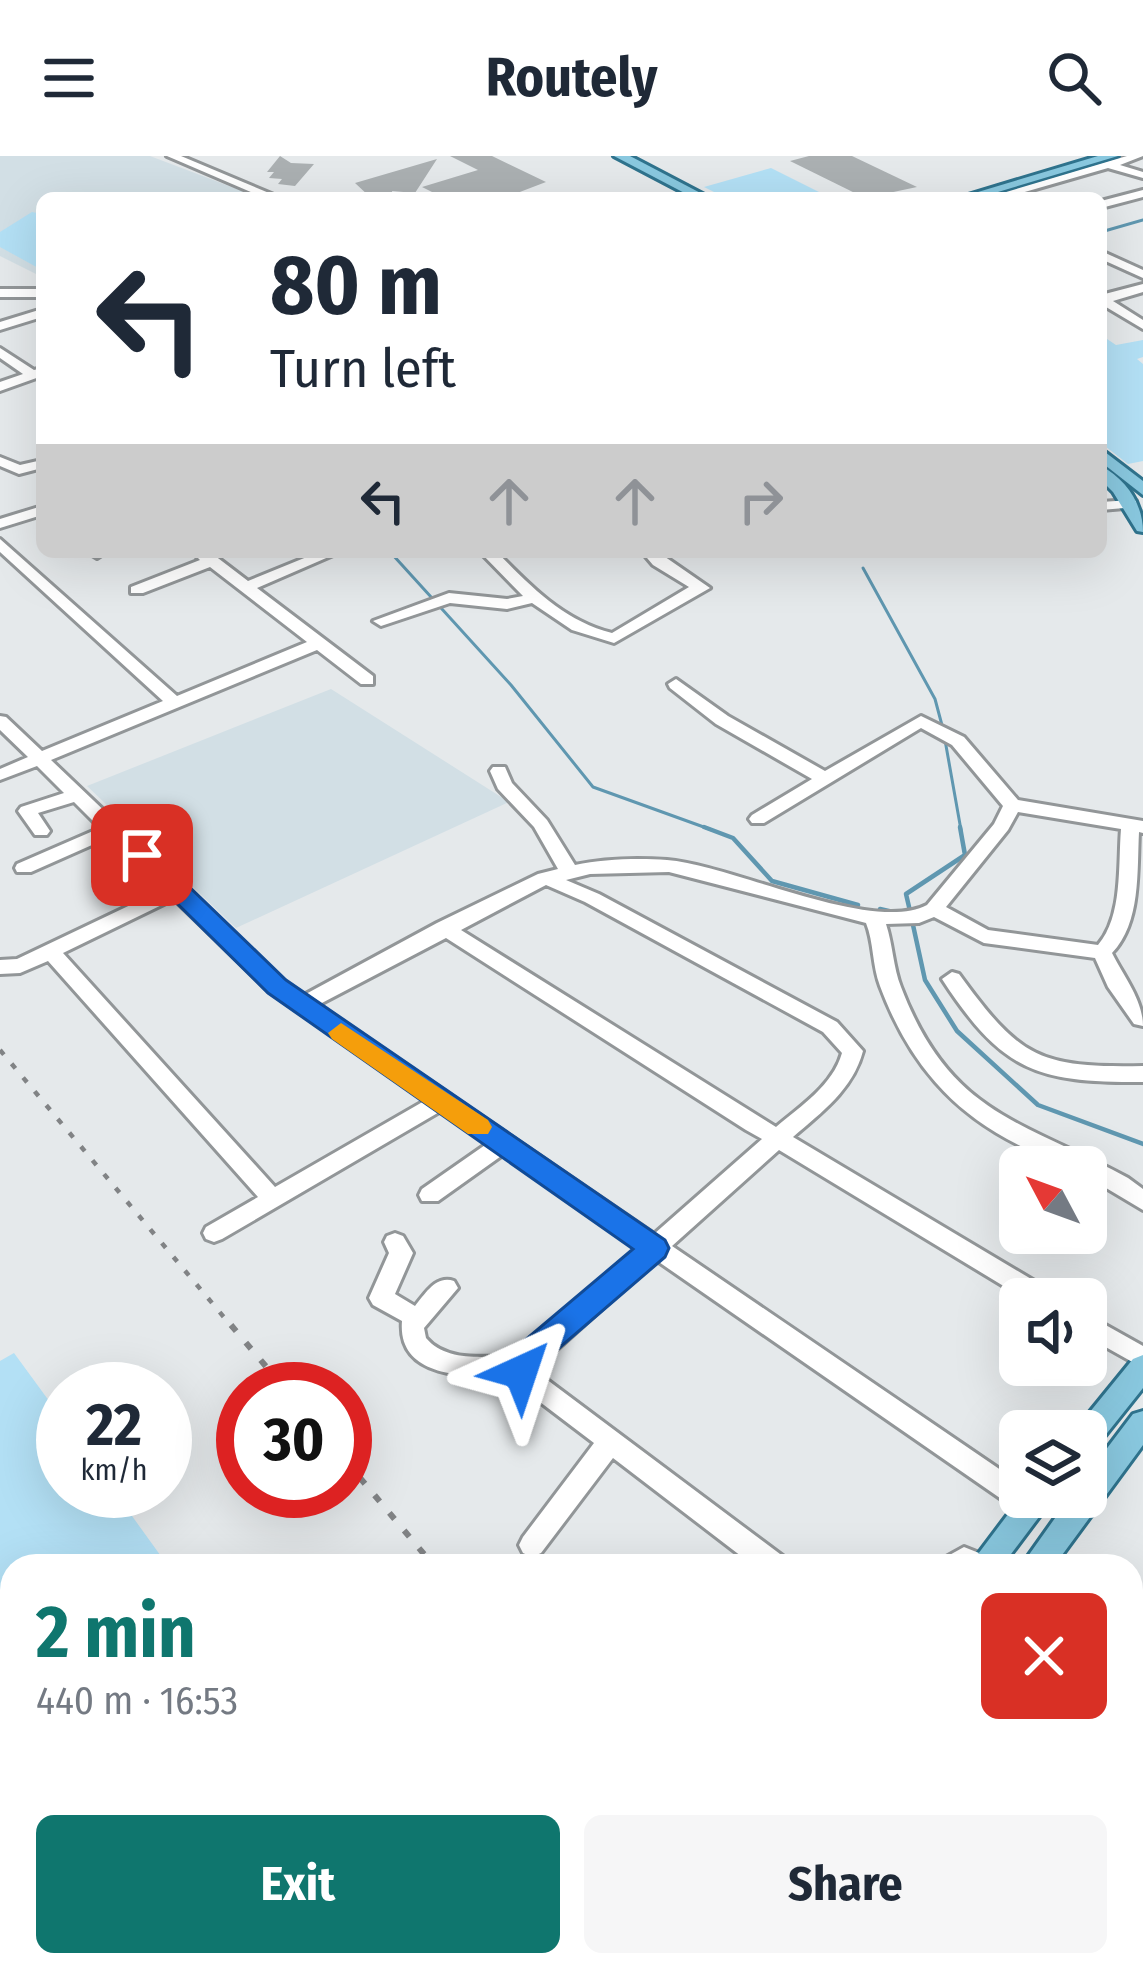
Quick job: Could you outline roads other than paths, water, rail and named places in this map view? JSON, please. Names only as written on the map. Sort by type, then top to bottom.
[{"type":"main road","points":[[603,156],[672,192]]},
{"type":"main road","points":[[620,156],[692,192]]},
{"type":"main road","points":[[986,192],[1106,160]]},
{"type":"main road","points":[[1107,461],[1137,497],[1143,527]]},
{"type":"main road","points":[[1107,475],[1137,497]]},
{"type":"main road","points":[[1107,1410],[1143,1362]]},
{"type":"main road","points":[[1045,1554],[1143,1423]]},
{"type":"main road","points":[[992,1554],[1023,1518]]},
{"type":"main road","points":[[1006,1554],[1010,1534]]},
{"type":"street","points":[[172,156],[260,192]]},
{"type":"street","points":[[1010,192],[1106,160],[1139,156]]},
{"type":"street","points":[[1106,160],[1143,175]]},
{"type":"street","points":[[1107,203],[1143,193]]},
{"type":"street","points":[[1107,258],[1143,274]]},
{"type":"street","points":[[1107,299],[1143,288]]},
{"type":"street","points":[[0,293],[36,293]]},
{"type":"street","points":[[1107,303],[1143,325]]},
{"type":"street","points":[[0,326],[36,316]]},
{"type":"street","points":[[0,352],[36,373]]},
{"type":"street","points":[[0,387],[36,374]]},
{"type":"street","points":[[0,461],[19,470],[36,466]]},
{"type":"street","points":[[1107,504],[1137,497]]},
{"type":"street","points":[[0,524],[36,512]]},
{"type":"street","points":[[0,544],[174,702]]},
{"type":"street","points":[[136,590],[202,558]]},
{"type":"street","points":[[209,558],[367,680]]},
{"type":"street","points":[[249,586],[317,558]]},
{"type":"street","points":[[494,558],[534,598],[579,628],[614,638],[701,588],[655,558]]},
{"type":"street","points":[[381,621],[438,601],[507,604],[534,598]]},
{"type":"street","points":[[0,775],[317,644]]},
{"type":"street","points":[[676,684],[722,720],[824,778]]},
{"type":"street","points":[[0,721],[255,969],[302,1005],[654,1248],[999,1477]]},
{"type":"street","points":[[758,819],[889,744],[935,728],[1012,805],[1136,826],[1120,927],[1113,946],[1102,952],[984,936],[934,909]]},
{"type":"street","points":[[499,771],[504,785],[541,824],[569,871]]},
{"type":"street","points":[[41,831],[27,811],[79,794]]},
{"type":"street","points":[[302,1005],[444,928],[569,871],[644,865],[684,868],[873,918],[919,917],[934,909],[1002,826],[1012,805]]},
{"type":"street","points":[[24,868],[115,828]]},
{"type":"street","points":[[446,1288],[416,1317],[412,1335],[430,1358],[451,1364],[520,1366],[838,1082],[852,1059],[849,1043],[830,1027],[592,898],[545,878]]},
{"type":"street","points":[[0,967],[20,966],[178,890]]},
{"type":"street","points":[[873,918],[879,926],[887,979],[949,1087],[991,1119],[1099,1170],[1143,1201]]},
{"type":"street","points":[[444,928],[1011,1278]]},
{"type":"street","points":[[51,952],[273,1199]]},
{"type":"street","points":[[1102,952],[1118,987],[1141,1019]]},
{"type":"street","points":[[952,979],[991,1030],[1024,1062],[1063,1074],[1143,1073]]},
{"type":"street","points":[[214,1233],[441,1101]]},
{"type":"street","points":[[430,1195],[502,1144]]},
{"type":"street","points":[[395,1242],[401,1253],[381,1298],[416,1317]]},
{"type":"street","points":[[1107,1338],[1143,1362]]},
{"type":"street","points":[[520,1366],[524,1376],[759,1554]]},
{"type":"street","points":[[532,1545],[610,1442]]},
{"type":"waterway","points":[[1107,230],[1143,220]]},
{"type":"waterway","points":[[396,558],[511,685],[593,787],[710,829]]},
{"type":"waterway","points":[[863,568],[935,699],[943,729]]},
{"type":"waterway","points":[[945,740],[961,830]]},
{"type":"waterway","points":[[704,827],[710,829]]},
{"type":"waterway","points":[[910,911],[906,894],[965,855],[960,827]]},
{"type":"waterway","points":[[710,829],[733,838],[772,881],[858,905]]},
{"type":"waterway","points":[[880,909],[893,912]]},
{"type":"waterway","points":[[913,925],[925,980],[957,1031],[1038,1105],[1143,1144]]},
{"type":"railway","points":[[0,1050],[233,1328]]},
{"type":"railway","points":[[231,1325],[262,1362]]},
{"type":"railway","points":[[372,1492],[424,1554]]}]
